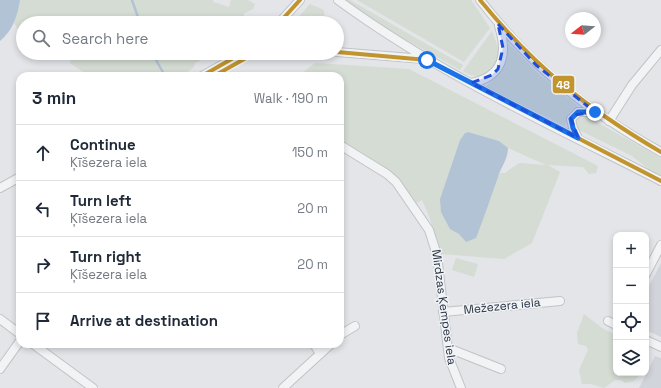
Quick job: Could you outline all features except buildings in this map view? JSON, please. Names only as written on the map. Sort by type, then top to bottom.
[{"type":"street","points":[[285,16],[300,0]]},
{"type":"street","points":[[338,0],[382,32],[427,60],[661,181]]},
{"type":"street","points":[[480,0],[498,24],[536,65],[595,112],[661,152]]},
{"type":"street","points":[[471,83],[487,78],[498,69],[503,48],[498,24]]},
{"type":"street","points":[[609,121],[632,85],[661,50]]},
{"type":"street","points":[[344,53],[427,60]]},
{"type":"street","points":[[209,72],[231,60]]},
{"type":"street","points":[[578,138],[573,128],[571,119],[578,112],[595,112]]},
{"type":"street","name":"Mirdzas Ķempes iela","points":[[344,147],[387,174],[403,191],[424,222],[436,248],[448,348],[452,368],[461,388]]},
{"type":"street","points":[[0,188],[16,179]]},
{"type":"street","points":[[649,268],[661,245]]},
{"type":"street","name":"Mežezera iela","points":[[443,312],[560,301]]},
{"type":"street","points":[[0,319],[16,331]]},
{"type":"street","points":[[344,333],[355,326]]},
{"type":"street","points":[[649,341],[661,347]]},
{"type":"street","points":[[0,368],[16,346]]},
{"type":"street","points":[[39,348],[93,388]]},
{"type":"street","points":[[316,348],[320,354]]},
{"type":"street","points":[[283,388],[327,348]]},
{"type":"street","points":[[448,348],[501,369]]},
{"type":"highlighted area","points":[[498,24],[536,65],[595,112],[574,115],[571,119],[578,138],[471,83],[492,75],[498,69],[503,48]]},
{"type":"shaded area","points":[[20,0],[213,0],[213,2],[229,7],[231,0],[248,0],[255,4],[253,9],[243,14],[244,16],[16,16],[16,26],[14,23]]},
{"type":"shaded area","points":[[344,0],[350,0],[463,65],[460,70],[387,29]]},
{"type":"shaded area","points":[[357,0],[471,0],[490,28],[464,62]]},
{"type":"shaded area","points":[[310,4],[324,10],[324,16],[299,16]]},
{"type":"shaded area","points":[[492,31],[499,50],[495,68],[479,76],[468,74],[463,71]]},
{"type":"shaded area","points":[[508,43],[540,75],[578,106],[569,113],[565,126],[487,88],[486,86],[503,67]]},
{"type":"shaded area","points":[[71,60],[201,60],[195,63],[194,67],[187,72],[84,72],[70,63]]},
{"type":"shaded area","points":[[315,63],[409,69],[598,166],[596,173],[589,174],[583,167],[548,165],[560,172],[532,243],[504,259],[441,254],[429,216],[422,200],[417,203],[391,174],[344,142],[344,72],[303,72]],"holes":[[[468,132],[499,141],[508,148],[546,165],[519,163],[505,173],[500,173],[465,241],[440,199],[460,140],[465,133]]]},
{"type":"shaded area","points":[[581,116],[585,116],[593,120],[661,158],[661,176],[650,170],[632,156],[579,130],[575,121]]},
{"type":"shaded area","points":[[456,258],[478,264],[474,277],[452,270]]},
{"type":"shaded area","points":[[661,263],[661,337],[649,331],[649,286]]},
{"type":"shaded area","points":[[584,314],[602,328],[613,334],[613,376],[638,376],[634,381],[625,383],[621,380],[615,380],[604,388],[591,384],[582,384],[579,370],[588,350],[586,346],[578,344],[577,333]]},
{"type":"shaded area","points":[[655,356],[661,358],[661,388],[639,388],[645,376],[649,376],[649,368]]},
{"type":"water","points":[[0,0],[20,0],[14,23],[0,41]]},
{"type":"water","points":[[468,132],[499,141],[508,148],[508,152],[476,238],[466,242],[459,234],[450,229],[441,212],[440,199],[460,140],[465,133]]},
{"type":"waterway","points":[[132,0],[138,16]]},
{"type":"waterway","points":[[156,60],[163,72]]},
{"type":"transit line","name":"48","points":[[285,16],[300,0]]},
{"type":"transit line","name":"48","points":[[480,0],[521,46],[563,85],[609,119],[661,152]]},
{"type":"transit line","name":"48","points":[[344,53],[427,60],[661,181]]},
{"type":"transit line","name":"48","points":[[209,72],[230,60]]},
{"type":"transit line","points":[[221,72],[242,60]]},
{"type":"route","points":[[427,60],[578,138],[571,123],[571,119],[578,112],[595,112]]}]
